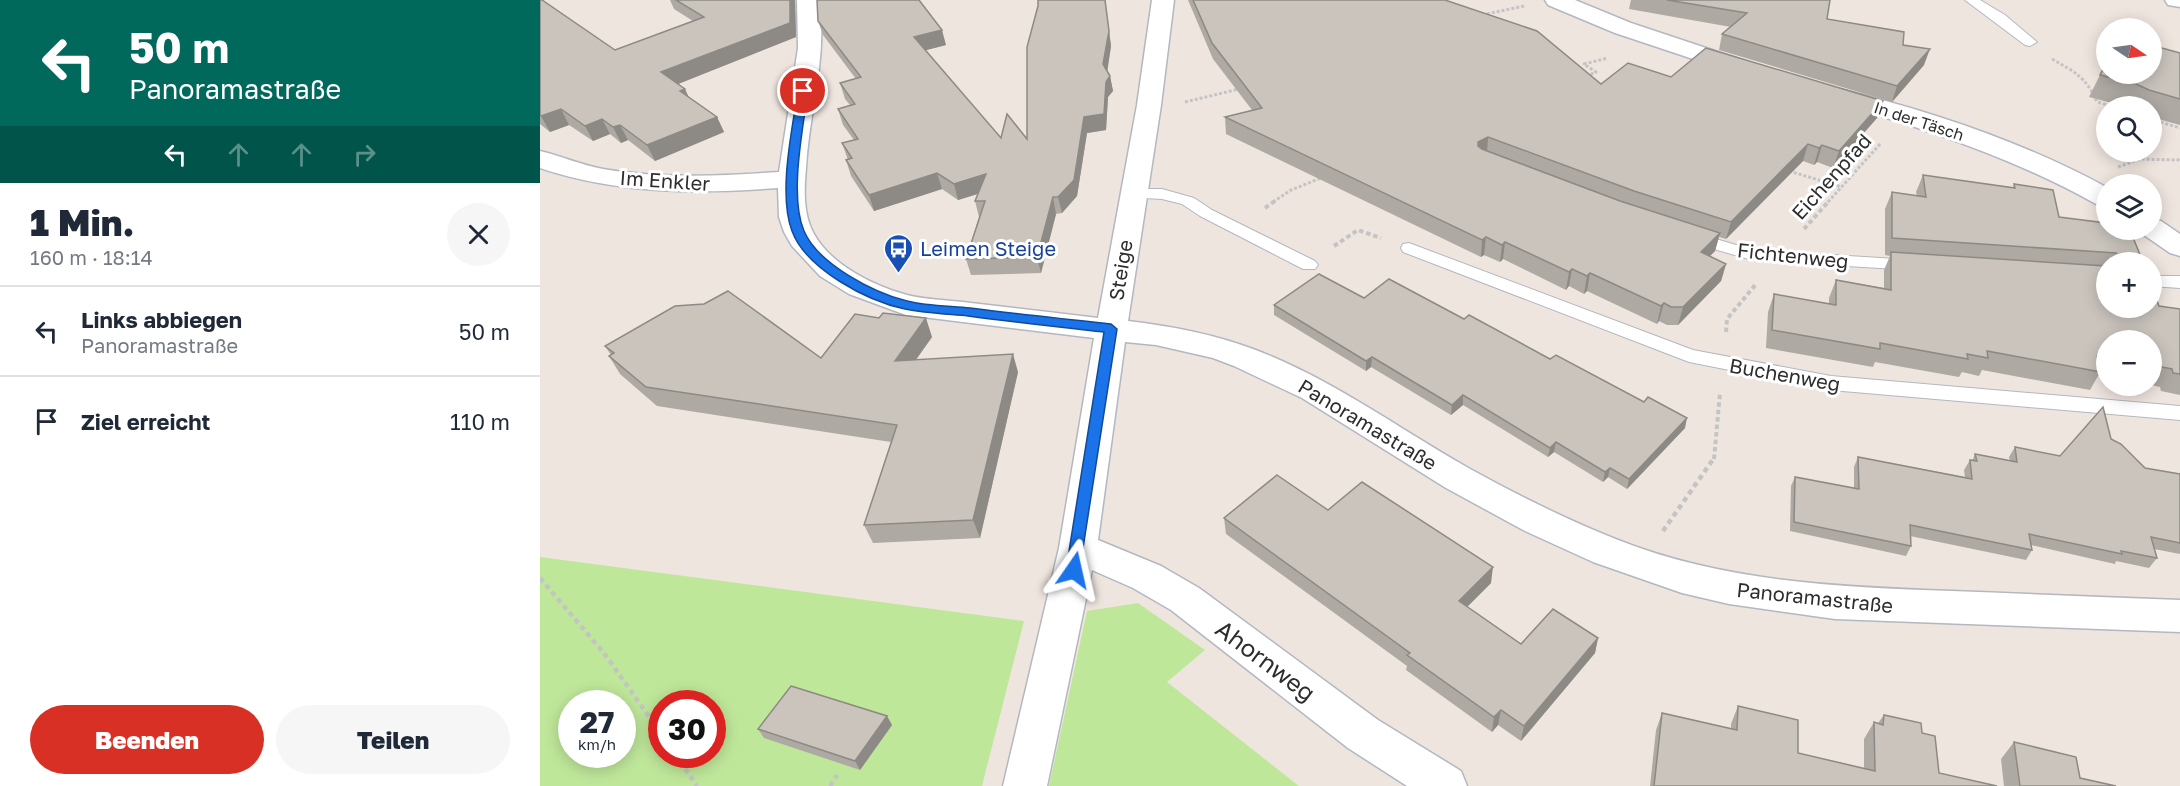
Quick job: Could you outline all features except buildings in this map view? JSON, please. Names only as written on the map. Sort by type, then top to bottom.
[{"type":"street","name":"Panoramastraße","points":[[808,0],[810,45],[794,153],[792,205],[798,232],[814,254],[833,270],[867,291],[906,305],[1156,335],[1220,349],[1275,370],[1314,390],[1459,478],[1538,521],[1623,558],[1682,577],[1730,588],[1836,603],[2180,616]]},
{"type":"street","name":"Steige","points":[[1025,786],[1078,548],[1132,194],[1149,105],[1163,0]]},
{"type":"street","points":[[1556,0],[1644,36],[1757,72]]},
{"type":"street","name":"In der Täsch","points":[[1813,88],[1905,115],[1995,146],[2096,192]]},
{"type":"street","name":"Im Enkler","points":[[540,159],[596,174],[658,183],[709,184],[792,179]]},
{"type":"street","points":[[2162,235],[2180,247]]},
{"type":"street","name":"Ahornweg","points":[[1078,548],[1147,577],[1185,599],[1363,734],[1445,786]]},
{"type":"lane","points":[[1971,0],[2000,18],[2030,42]]},
{"type":"lane","points":[[1132,194],[1162,194],[1188,201],[1206,213],[1309,266]]},
{"type":"lane","name":"Fichtenweg","points":[[1680,233],[1743,253],[1931,266]]},
{"type":"lane","name":"Buchenweg","points":[[1409,248],[1689,356],[1840,384],[2180,413]]},
{"type":"lane","points":[[2162,281],[2180,282]]},
{"type":"path","points":[[1476,16],[1522,7]]},
{"type":"path","points":[[2030,42],[2080,75],[2090,86],[2096,100]]},
{"type":"path","points":[[1584,76],[1596,72],[1584,64],[1599,60]]},
{"type":"path","points":[[1149,105],[1173,105],[1239,89]]},
{"type":"path","points":[[2162,122],[2180,128]]},
{"type":"path","name":"Eichenpfad","points":[[1670,519],[1714,459],[1727,318],[1779,256],[1887,136]]},
{"type":"path","points":[[2120,166],[2153,158],[2178,160],[2180,158]]},
{"type":"path","points":[[1786,170],[1842,187]]},
{"type":"path","points":[[1272,203],[1291,190],[1323,177]]},
{"type":"path","points":[[1345,238],[1354,232]]},
{"type":"path","points":[[540,578],[604,653],[648,715]]},
{"type":"path","points":[[685,768],[698,786]]},
{"type":"path","points":[[830,786],[837,775]]},
{"type":"green space","points":[[540,557],[1024,621],[982,786],[540,786]]},
{"type":"green space","points":[[1138,603],[1205,650],[1167,682],[1299,786],[1049,786],[1087,611]]},
{"type":"place","name":"Leimen Steige","points":[[899,274]]},
{"type":"route","points":[[803,91],[794,153],[792,205],[798,232],[814,254],[833,270],[867,291],[906,305],[1111,329],[1074,570]]}]
